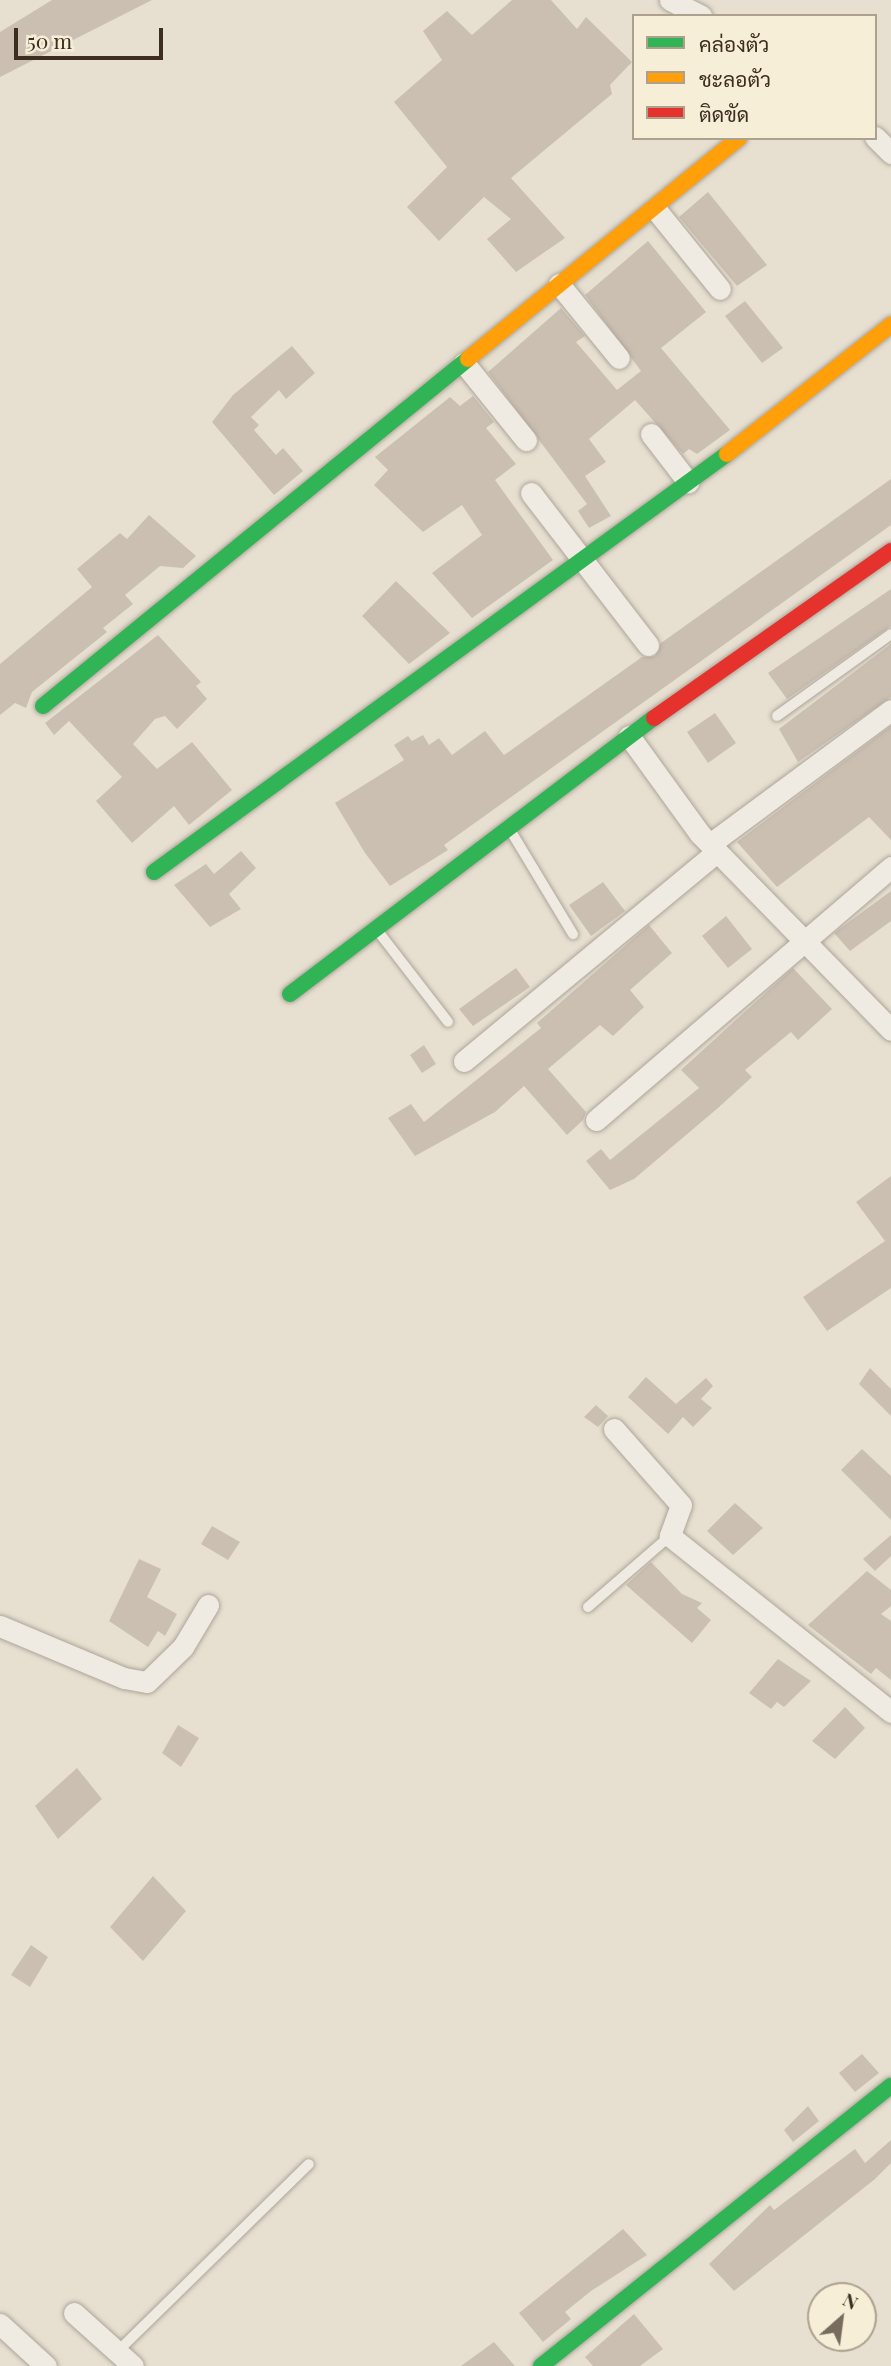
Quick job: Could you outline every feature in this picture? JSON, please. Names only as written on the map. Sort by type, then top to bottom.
[{"type":"street","points":[[670,0],[697,14]]},
{"type":"street","points":[[877,139],[891,153]]},
{"type":"street","points":[[43,706],[559,284],[657,211],[737,140]]},
{"type":"street","points":[[657,211],[720,289]]},
{"type":"street","points":[[559,284],[619,358]]},
{"type":"street","points":[[154,872],[688,482],[891,325]]},
{"type":"street","points":[[464,363],[526,440]]},
{"type":"street","points":[[651,434],[688,482]]},
{"type":"street","points":[[531,493],[648,645]]},
{"type":"street","points":[[290,994],[629,736],[891,551]]},
{"type":"street","points":[[464,1061],[714,848],[891,710]]},
{"type":"street","points":[[629,736],[714,848],[891,1030]]},
{"type":"street","points":[[596,1120],[891,867]]},
{"type":"street","points":[[614,1429],[681,1505],[670,1536],[891,1712]]},
{"type":"street","points":[[0,1626],[124,1678],[148,1682],[183,1647],[208,1605]]},
{"type":"street","points":[[541,2366],[891,2085]]},
{"type":"street","points":[[74,2313],[126,2359]]},
{"type":"street","points":[[0,2324],[46,2366]]},
{"type":"lane","points":[[777,716],[891,634]]},
{"type":"lane","points":[[508,826],[573,934]]},
{"type":"lane","points":[[375,928],[448,1022]]},
{"type":"lane","points":[[589,1607],[670,1536]]},
{"type":"lane","points":[[126,2359],[309,2164]]},
{"type":"building","points":[[52,0],[152,0],[0,77],[0,32]]},
{"type":"building","points":[[512,0],[551,0],[577,29],[586,17],[632,62],[610,85],[612,94],[511,178],[565,238],[516,272],[487,239],[511,219],[484,197],[439,241],[407,207],[447,167],[394,102],[442,60],[423,31],[447,11],[472,35]]},
{"type":"building","points":[[708,192],[767,265],[737,286],[679,217]]},
{"type":"building","points":[[648,241],[706,312],[661,348],[730,430],[697,454],[689,449],[683,454],[635,400],[589,439],[606,462],[585,476],[611,516],[589,528],[578,511],[587,504],[488,372],[561,308],[585,336],[576,342],[617,390],[641,371],[585,295]]},
{"type":"building","points":[[745,301],[783,348],[762,363],[725,316]]},
{"type":"building","points":[[292,346],[315,373],[286,399],[279,390],[251,417],[259,425],[254,430],[276,455],[283,448],[303,471],[274,495],[212,422],[233,395]]},
{"type":"building","points":[[473,396],[494,422],[486,428],[516,464],[495,480],[553,560],[472,618],[432,573],[482,535],[462,505],[423,532],[374,485],[388,470],[375,457],[450,397],[460,406]]},
{"type":"building","points":[[891,479],[891,525],[444,845],[448,850],[390,886],[365,853],[335,803],[404,760],[394,745],[408,736],[412,741],[423,735],[429,745],[439,738],[452,755],[485,731],[504,755],[642,657],[655,656],[661,643]]},
{"type":"building","points":[[149,515],[196,556],[183,568],[160,566],[125,595],[133,604],[103,628],[107,632],[32,692],[26,708],[15,703],[0,715],[0,664],[92,587],[77,569],[120,533],[127,539]]},
{"type":"building","points":[[396,581],[450,633],[409,664],[362,616]]},
{"type":"building","points":[[891,589],[891,626],[787,699],[768,673]]},
{"type":"building","points":[[158,635],[201,682],[196,686],[207,699],[177,729],[165,716],[155,719],[133,744],[157,769],[192,742],[232,790],[189,825],[174,806],[132,843],[96,801],[122,777],[69,721],[54,735],[45,723]]},
{"type":"building","points":[[891,644],[891,697],[798,762],[779,729]]},
{"type":"building","points":[[715,713],[736,743],[708,763],[687,732]]},
{"type":"building","points":[[891,726],[891,840],[869,817],[777,887],[737,842]]},
{"type":"building","points":[[241,851],[256,868],[229,894],[241,909],[210,927],[174,885],[206,864],[214,874]]},
{"type":"building","points":[[603,882],[625,911],[591,936],[569,905]]},
{"type":"building","points":[[891,891],[891,921],[850,951],[834,933]]},
{"type":"building","points":[[726,916],[752,949],[728,968],[702,936]]},
{"type":"building","points":[[649,925],[672,953],[630,990],[644,1007],[613,1036],[600,1025],[548,1069],[586,1112],[583,1120],[567,1135],[524,1086],[495,1112],[415,1156],[388,1118],[411,1104],[424,1122],[541,1028],[537,1023]]},
{"type":"building","points":[[516,968],[530,987],[473,1026],[459,1009]]},
{"type":"building","points":[[793,968],[832,1009],[798,1040],[791,1032],[745,1070],[752,1077],[718,1108],[634,1179],[610,1190],[586,1161],[601,1149],[610,1160],[699,1088],[681,1070]]},
{"type":"building","points":[[424,1045],[436,1064],[422,1073],[410,1055]]},
{"type":"building","points":[[891,1176],[891,1288],[827,1331],[803,1297],[885,1241],[856,1202]]},
{"type":"building","points":[[870,1368],[891,1389],[891,1416],[859,1384]]},
{"type":"building","points":[[646,1377],[676,1404],[706,1378],[713,1386],[701,1399],[712,1408],[693,1427],[683,1417],[668,1434],[628,1397]]},
{"type":"building","points":[[596,1405],[608,1416],[598,1427],[584,1417]]},
{"type":"building","points":[[862,1449],[891,1476],[891,1520],[841,1470]]},
{"type":"building","points":[[735,1503],[763,1528],[733,1555],[707,1531]]},
{"type":"building","points":[[212,1526],[240,1542],[228,1560],[201,1544]]},
{"type":"building","points":[[891,1535],[891,1556],[875,1571],[863,1559]]},
{"type":"building","points":[[139,1559],[161,1569],[147,1597],[177,1614],[165,1636],[158,1631],[148,1647],[109,1621]]},
{"type":"building","points":[[651,1562],[682,1594],[702,1603],[697,1608],[711,1620],[692,1643],[626,1585]]},
{"type":"building","points":[[867,1571],[891,1590],[891,1606],[881,1614],[891,1621],[891,1680],[876,1668],[871,1674],[808,1625]]},
{"type":"building","points":[[778,1659],[811,1681],[784,1707],[777,1702],[771,1709],[749,1693]]},
{"type":"building","points":[[845,1707],[865,1728],[835,1759],[812,1741]]},
{"type":"building","points":[[178,1725],[199,1738],[181,1767],[162,1753]]},
{"type":"building","points":[[77,1768],[102,1799],[58,1839],[35,1806]]},
{"type":"building","points":[[153,1876],[186,1911],[143,1961],[110,1927]]},
{"type":"building","points":[[31,1945],[48,1957],[30,1987],[11,1975]]},
{"type":"building","points":[[862,2054],[879,2073],[855,2092],[839,2073]]},
{"type":"building","points":[[808,2106],[819,2121],[793,2142],[784,2130]]},
{"type":"building","points":[[891,2140],[891,2163],[875,2179],[734,2291],[709,2264],[770,2205],[774,2210],[855,2149],[865,2163]]},
{"type":"building","points":[[623,2229],[647,2255],[591,2291],[565,2312],[571,2319],[543,2342],[519,2313]]},
{"type":"building","points":[[634,2314],[663,2349],[640,2366],[593,2366],[585,2357]]},
{"type":"building","points":[[494,2342],[515,2366],[461,2366]]},
{"type":"traffic: fast","points":[[43,706],[468,359]]},
{"type":"traffic: fast","points":[[154,872],[727,454]]},
{"type":"traffic: fast","points":[[290,994],[654,718]]},
{"type":"traffic: fast","points":[[541,2366],[891,2086]]},
{"type":"traffic: slow","points":[[468,359],[737,140]]},
{"type":"traffic: slow","points":[[727,454],[891,325]]},
{"type":"traffic: jam","points":[[654,718],[891,551]]}]
